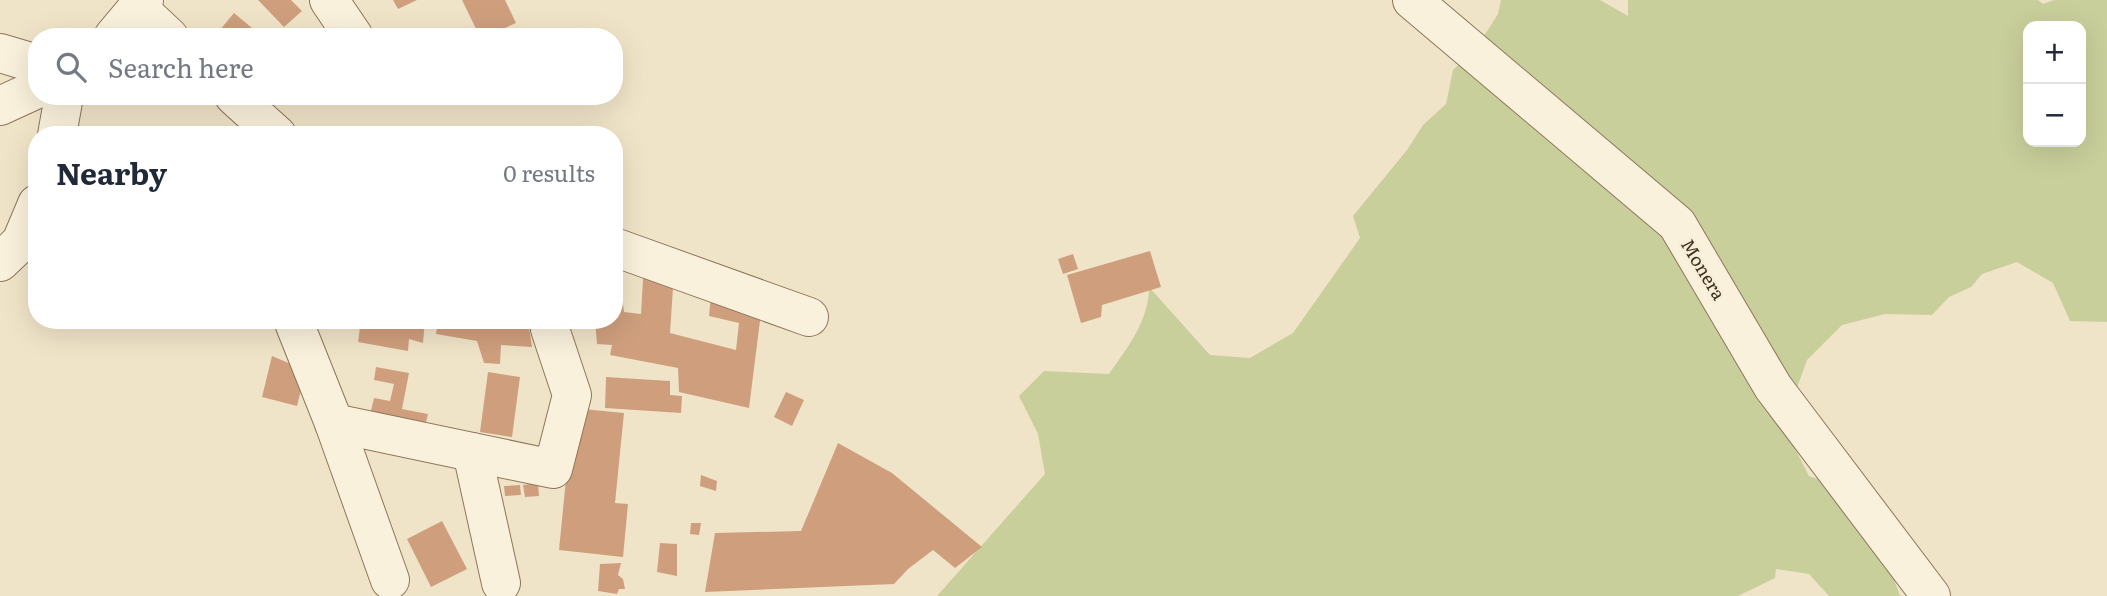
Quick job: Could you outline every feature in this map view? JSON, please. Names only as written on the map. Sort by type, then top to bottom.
[{"type":"street","points":[[329,0],[348,28]]},
{"type":"street","name":"Monera","points":[[1412,0],[1677,224],[1773,387],[1931,596]]},
{"type":"street","points":[[121,28],[141,4],[161,28]]},
{"type":"street","points":[[0,53],[28,61]]},
{"type":"street","points":[[0,106],[28,93]]},
{"type":"street","points":[[59,126],[62,105]]},
{"type":"street","points":[[244,105],[266,126]]},
{"type":"street","points":[[0,262],[21,242],[28,225]]},
{"type":"street","points":[[623,250],[809,317]]},
{"type":"street","points":[[297,329],[390,580]]},
{"type":"street","points":[[334,424],[553,469],[572,395],[550,329]]},
{"type":"street","points":[[472,452],[501,583]]},
{"type":"green space","points":[[1501,0],[1600,0],[1628,16],[1628,0],[2038,0],[2043,4],[2054,0],[2107,0],[2107,322],[2070,321],[2053,283],[2017,262],[1982,274],[1971,287],[1949,297],[1932,315],[1885,314],[1842,325],[1807,360],[1791,404],[1791,441],[1809,476],[1840,486],[1890,568],[1900,596],[1829,596],[1809,574],[1776,569],[1775,578],[1738,596],[937,596],[1045,474],[1038,434],[1019,396],[1044,371],[1109,374],[1141,323],[1149,287],[1210,355],[1250,358],[1293,333],[1360,238],[1353,216],[1407,150],[1423,125],[1446,104],[1453,70],[1479,44],[1498,14]]},
{"type":"building","points":[[258,0],[291,0],[302,11],[284,27]]},
{"type":"building","points":[[393,0],[417,0],[398,9]]},
{"type":"building","points":[[462,0],[505,0],[516,23],[505,28],[476,28]]},
{"type":"building","points":[[234,13],[252,28],[222,28]]},
{"type":"building","points":[[1150,251],[1161,287],[1102,305],[1101,317],[1081,323],[1067,275]]},
{"type":"building","points":[[1073,254],[1078,269],[1063,274],[1058,259]]},
{"type":"building","points":[[644,262],[674,273],[670,333],[736,350],[739,323],[709,316],[712,286],[762,305],[749,408],[679,392],[678,368],[610,355],[612,345],[597,344],[596,329],[623,329],[623,304],[624,312],[641,314]]},
{"type":"building","points":[[360,329],[424,329],[423,343],[409,339],[408,351],[358,342]]},
{"type":"building","points":[[437,329],[529,329],[532,347],[501,345],[500,364],[484,363],[477,341],[436,334]]},
{"type":"building","points":[[272,356],[298,367],[301,390],[297,406],[262,397]]},
{"type":"building","points":[[376,367],[409,373],[402,409],[428,414],[425,426],[370,415],[374,398],[390,401],[394,384],[374,380]]},
{"type":"building","points":[[488,372],[520,377],[512,437],[480,432]]},
{"type":"building","points":[[606,377],[670,381],[670,395],[682,396],[681,413],[605,408]]},
{"type":"building","points":[[786,392],[804,400],[792,426],[774,417]]},
{"type":"building","points":[[573,408],[624,413],[615,503],[628,504],[623,557],[559,550]]},
{"type":"building","points":[[838,443],[892,473],[982,547],[955,568],[933,550],[908,569],[894,584],[705,592],[715,533],[801,531]]},
{"type":"building","points":[[701,475],[717,481],[716,491],[700,486]]},
{"type":"building","points":[[538,483],[539,496],[525,497],[523,485]]},
{"type":"building","points":[[520,485],[521,495],[505,496],[504,486]]},
{"type":"building","points":[[442,521],[467,569],[431,587],[407,539]]},
{"type":"building","points":[[691,523],[701,523],[699,535],[690,534]]},
{"type":"building","points":[[660,543],[677,544],[677,576],[657,572]]},
{"type":"building","points":[[621,563],[618,575],[623,579],[625,589],[619,589],[617,594],[598,591],[600,564]]}]
